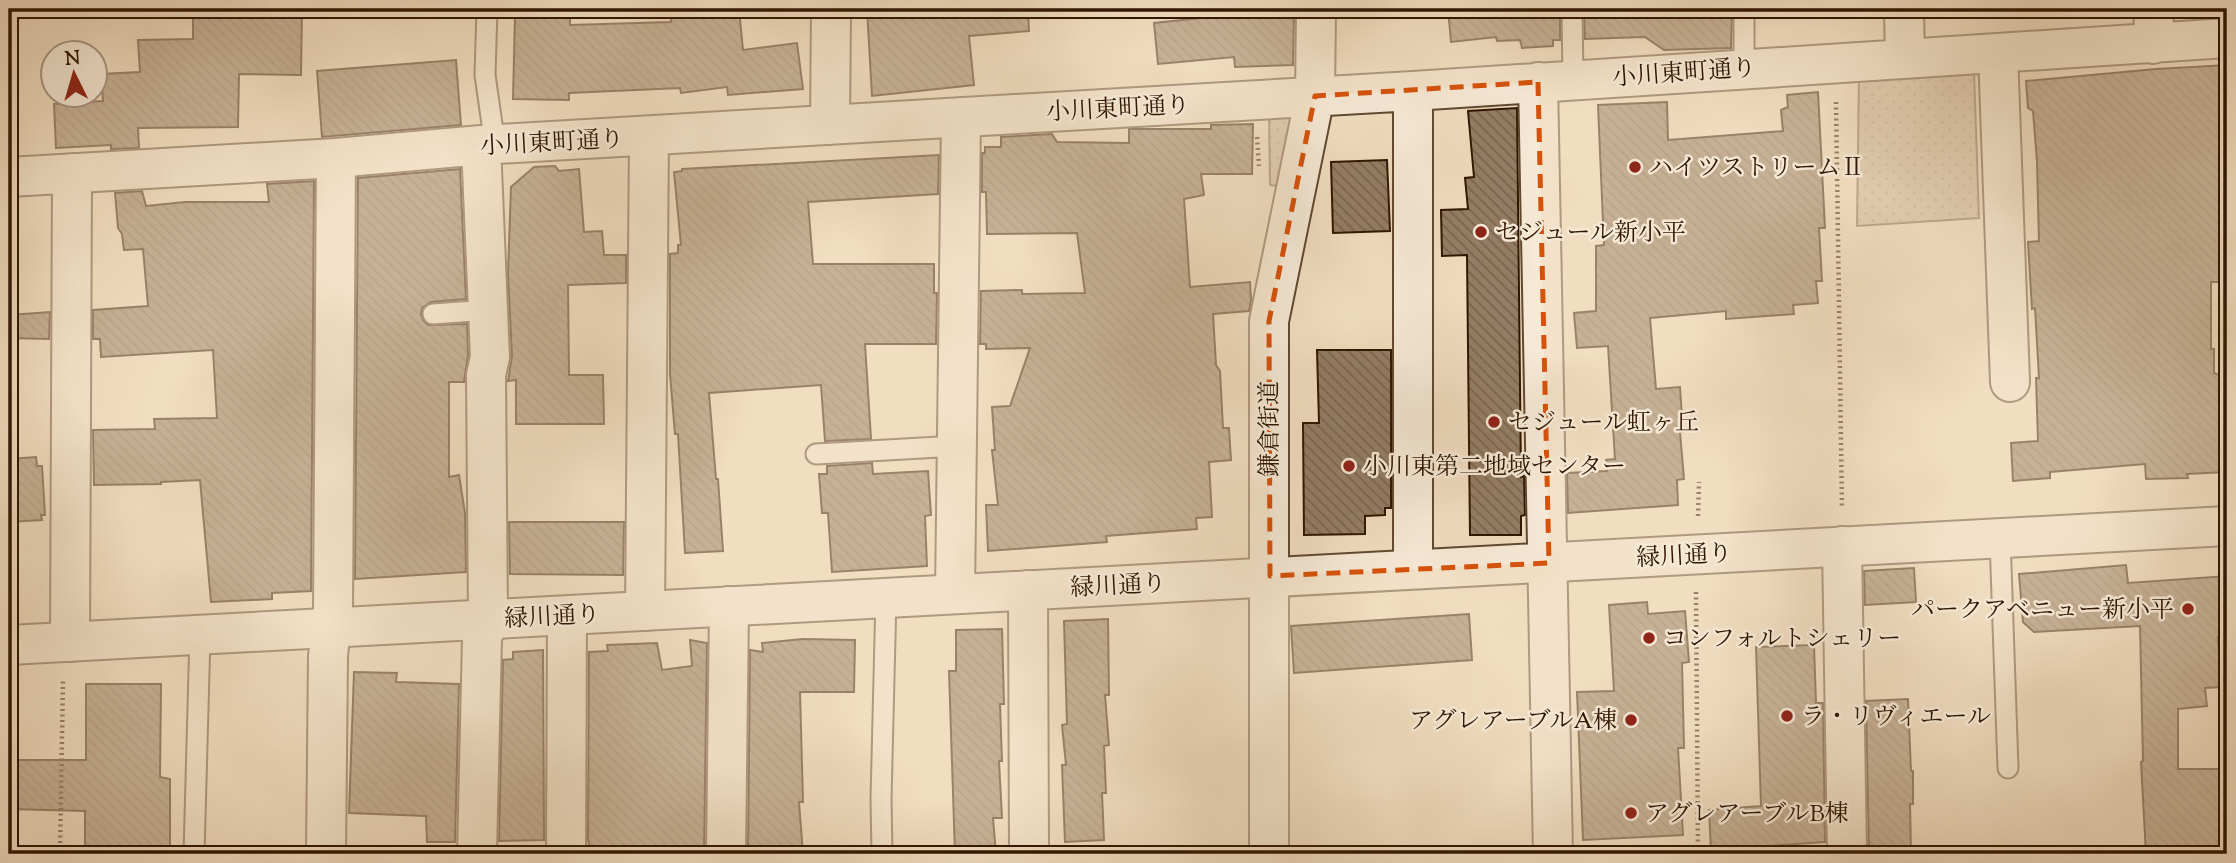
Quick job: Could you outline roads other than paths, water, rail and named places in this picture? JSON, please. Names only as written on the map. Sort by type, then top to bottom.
[{"type":"street","points":[[830,125],[831,9]]},
{"type":"street","name":"鎌倉街道","points":[[1269,854],[1269,321],[1314,96],[1316,9]]},
{"type":"street","points":[[1904,9],[1905,58]]},
{"type":"street","name":"小川東町通り","points":[[9,177],[335,158],[488,145],[1413,91],[1998,53],[2154,26],[2227,38]]},
{"type":"street","points":[[1998,53],[2010,382]]},
{"type":"street","points":[[1553,854],[1549,563],[1556,81]]},
{"type":"street","points":[[1413,91],[1413,569]]},
{"type":"street","points":[[955,593],[961,117]]},
{"type":"street","points":[[645,611],[649,137]]},
{"type":"street","points":[[477,854],[482,638],[488,619],[488,145]]},
{"type":"street","points":[[326,854],[328,656],[332,628],[335,158]]},
{"type":"street","points":[[66,657],[72,173]]},
{"type":"street","name":"緑川通り","points":[[9,645],[66,657],[200,635],[2227,526]]},
{"type":"street","points":[[1842,546],[1847,854]]},
{"type":"street","points":[[1028,590],[1029,854]]},
{"type":"street","points":[[726,854],[729,606]]},
{"type":"street","points":[[566,854],[567,615]]},
{"type":"lane","points":[[487,9],[485,75],[488,145]]},
{"type":"lane","points":[[1556,81],[1572,9]]},
{"type":"lane","points":[[1744,9],[1744,68]]},
{"type":"lane","points":[[433,314],[488,310]]},
{"type":"lane","points":[[816,454],[957,446]]},
{"type":"lane","points":[[2000,538],[2008,768]]},
{"type":"lane","points":[[883,854],[881,799],[886,597]]},
{"type":"lane","points":[[194,854],[200,635]]},
{"type":"place","name":"ハイツストリームⅡ","points":[[1635,167]]},
{"type":"place","name":"セジュール新小平","points":[[1481,232]]},
{"type":"place","name":"セジュール虹ヶ丘","points":[[1494,422]]},
{"type":"place","name":"小川東第二地域センター","points":[[1349,466]]},
{"type":"place","name":"パークアベニュー新小平","points":[[2188,609]]},
{"type":"place","name":"コンフォルトシェリー","points":[[1649,638]]},
{"type":"place","name":"ラ・リヴィエール","points":[[1787,716]]},
{"type":"place","name":"アグレアーブルA棟","points":[[1631,720]]},
{"type":"place","name":"アグレアーブルB棟","points":[[1631,813]]}]
